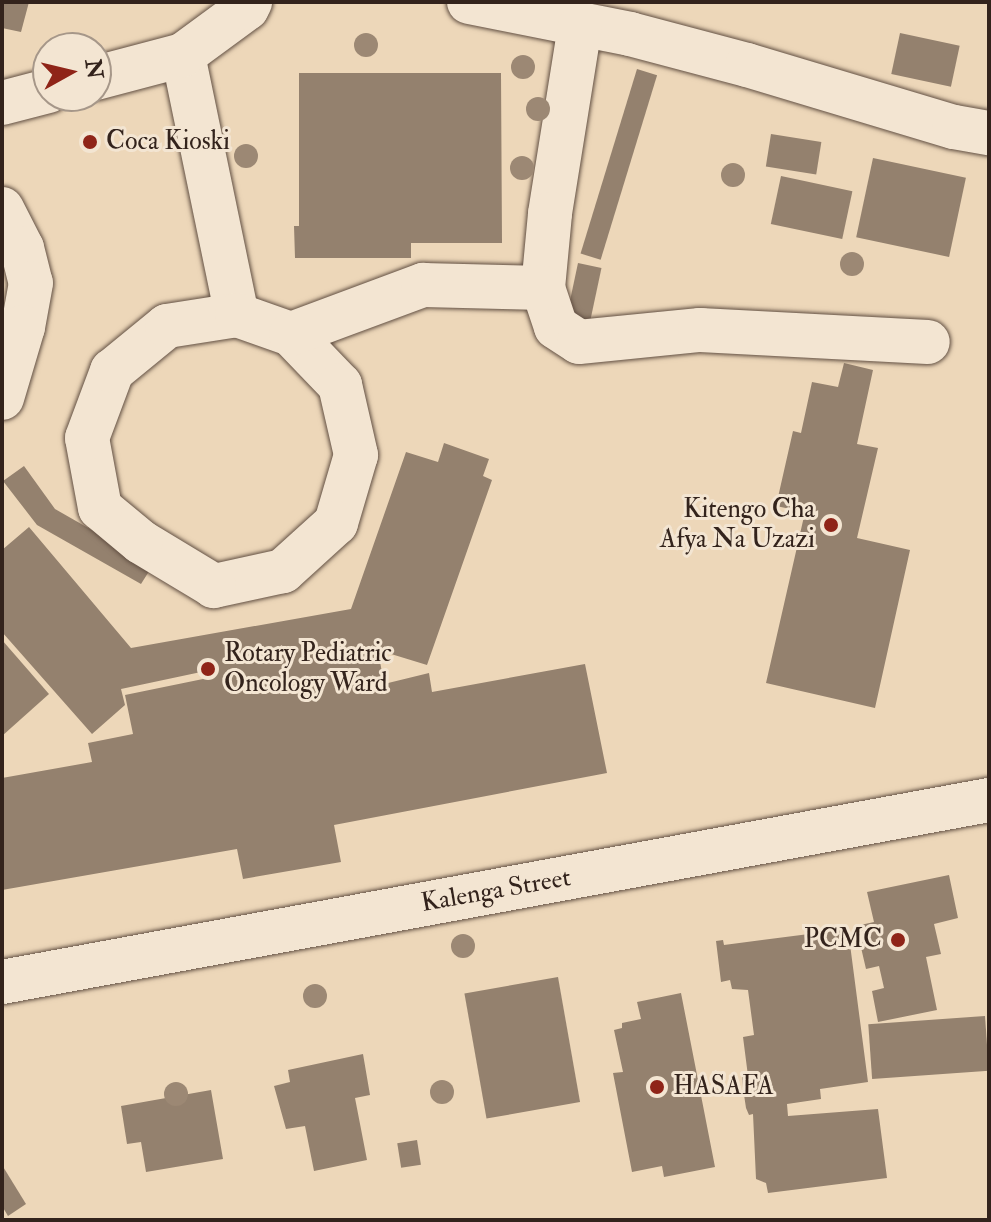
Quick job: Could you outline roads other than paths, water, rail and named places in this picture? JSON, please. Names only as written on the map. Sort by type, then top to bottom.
[{"type":"street","points":[[112,74],[183,55],[247,8],[250,2]]},
{"type":"street","points":[[469,2],[688,49],[954,127],[989,133]]},
{"type":"street","points":[[580,26],[550,214],[543,288],[556,327],[579,342],[700,330],[928,342]]},
{"type":"street","points":[[183,55],[237,315]]},
{"type":"street","points":[[2,103],[32,95]]},
{"type":"street","points":[[2,209],[22,248],[31,283],[23,327],[2,398]]},
{"type":"street","points":[[291,334],[423,285],[543,288]]},
{"type":"street","points":[[237,315],[291,334],[340,385],[356,455],[336,523],[283,571],[214,586],[141,542],[100,508],[87,438],[112,371],[167,326],[237,315]]},
{"type":"street","name":"Kalenga Street","points":[[2,982],[989,800]]},
{"type":"place","name":"Coca Kioski","points":[[90,142]]},
{"type":"place","name":"Kitengo Cha Afya Na Uzazi","points":[[831,525]]},
{"type":"place","name":"Rotary Pediatric Oncology Ward","points":[[208,669]]},
{"type":"place","name":"PCMC","points":[[898,940]]},
{"type":"place","name":"HASAFA","points":[[657,1087]]}]
